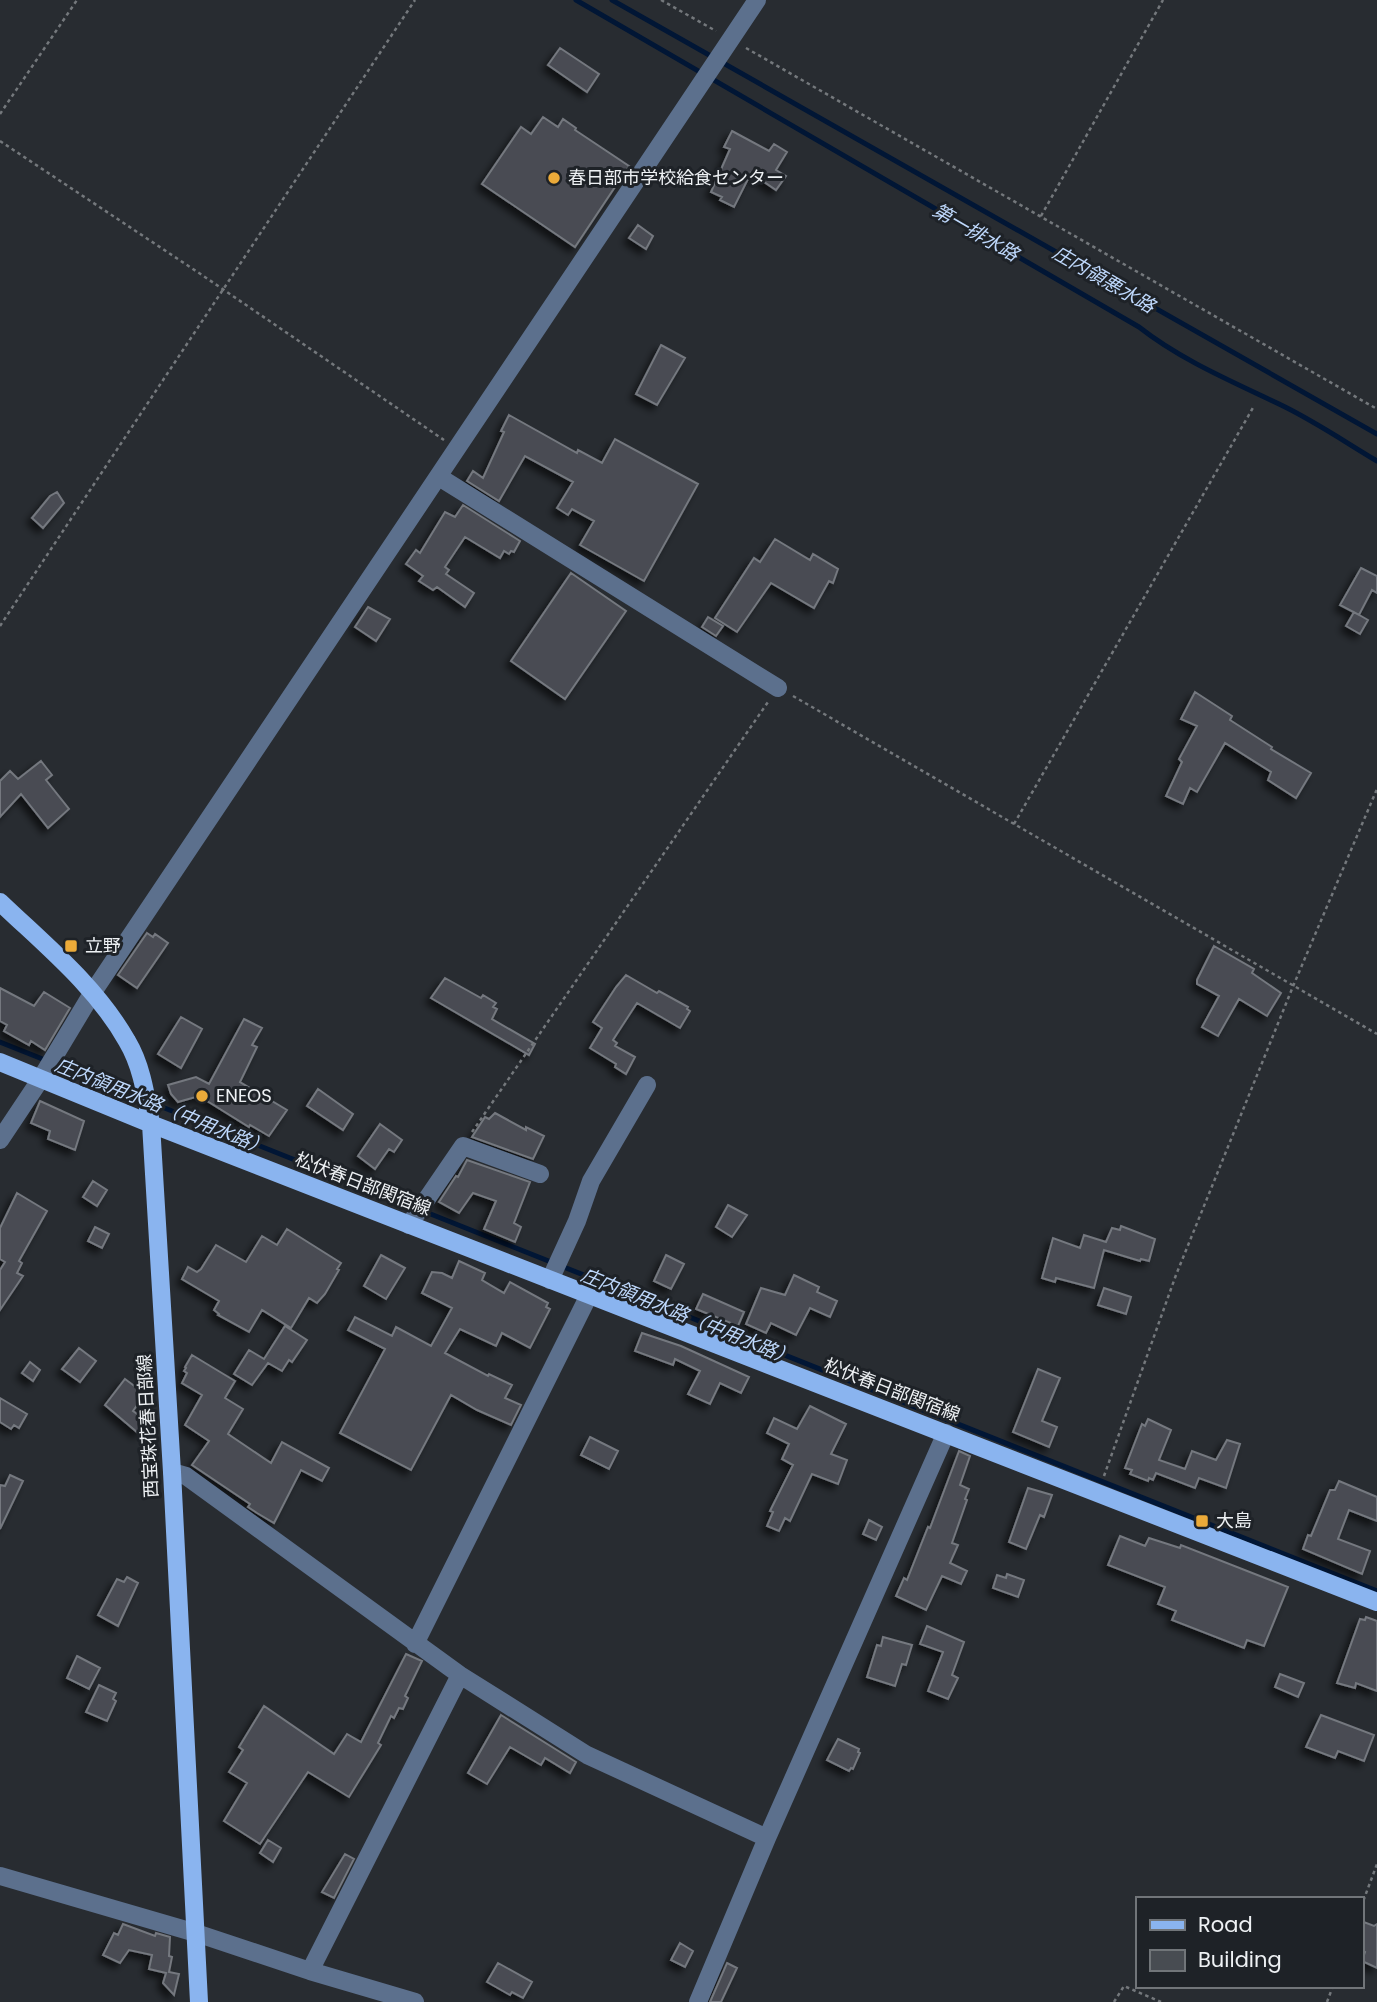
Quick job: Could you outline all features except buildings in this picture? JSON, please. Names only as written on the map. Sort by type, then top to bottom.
[{"type":"main road","name":"西宝珠花春日部線","points":[[0,902],[93,992],[128,1042],[144,1085],[151,1124],[172,1472],[198,2002]]},
{"type":"main road","name":"松伏春日部関宿線","points":[[0,1062],[151,1124],[1377,1602]]},
{"type":"street","points":[[0,1140],[93,992],[757,0]]},
{"type":"street","points":[[439,477],[778,688]]},
{"type":"street","points":[[550,1280],[577,1221],[591,1181],[647,1085]]},
{"type":"street","points":[[410,1225],[463,1146],[540,1174]]},
{"type":"street","points":[[415,1644],[589,1295]]},
{"type":"street","points":[[698,2002],[767,1838],[946,1433]]},
{"type":"street","points":[[172,1472],[186,1476],[460,1675],[587,1755],[767,1838]]},
{"type":"street","points":[[310,1971],[460,1675]]},
{"type":"street","points":[[0,1876],[195,1933],[415,2002]]},
{"type":"path","points":[[0,114],[77,0]]},
{"type":"path","points":[[0,626],[415,0]]},
{"type":"path","points":[[661,0],[1377,409]]},
{"type":"path","points":[[1041,216],[1163,0]]},
{"type":"path","points":[[0,141],[457,449]]},
{"type":"path","points":[[1014,824],[1254,406]]},
{"type":"path","points":[[463,1146],[778,688],[1377,1034]]},
{"type":"path","points":[[1098,1493],[1176,1275],[1377,789]]},
{"type":"path","points":[[1363,1902],[1377,1864]]},
{"type":"path","points":[[1114,2002],[1124,1986],[1161,2002]]},
{"type":"waterway","name":"第一排水路","points":[[576,0],[1139,327],[1189,360],[1304,417],[1377,461]]},
{"type":"waterway","name":"庄内領悪水路","points":[[612,0],[1377,434]]},
{"type":"waterway","name":"庄内領用水路（中用水路）","points":[[0,1042],[143,1099]]},
{"type":"waterway","name":"庄内領用水路（中用水路）","points":[[152,1103],[1377,1591]]},
{"type":"place","name":"春日部市学校給食センター","points":[[554,178]]},
{"type":"place","name":"立野","points":[[71,946]]},
{"type":"place","name":"ENEOS","points":[[202,1096]]},
{"type":"place","name":"大島","points":[[1202,1521]]}]
